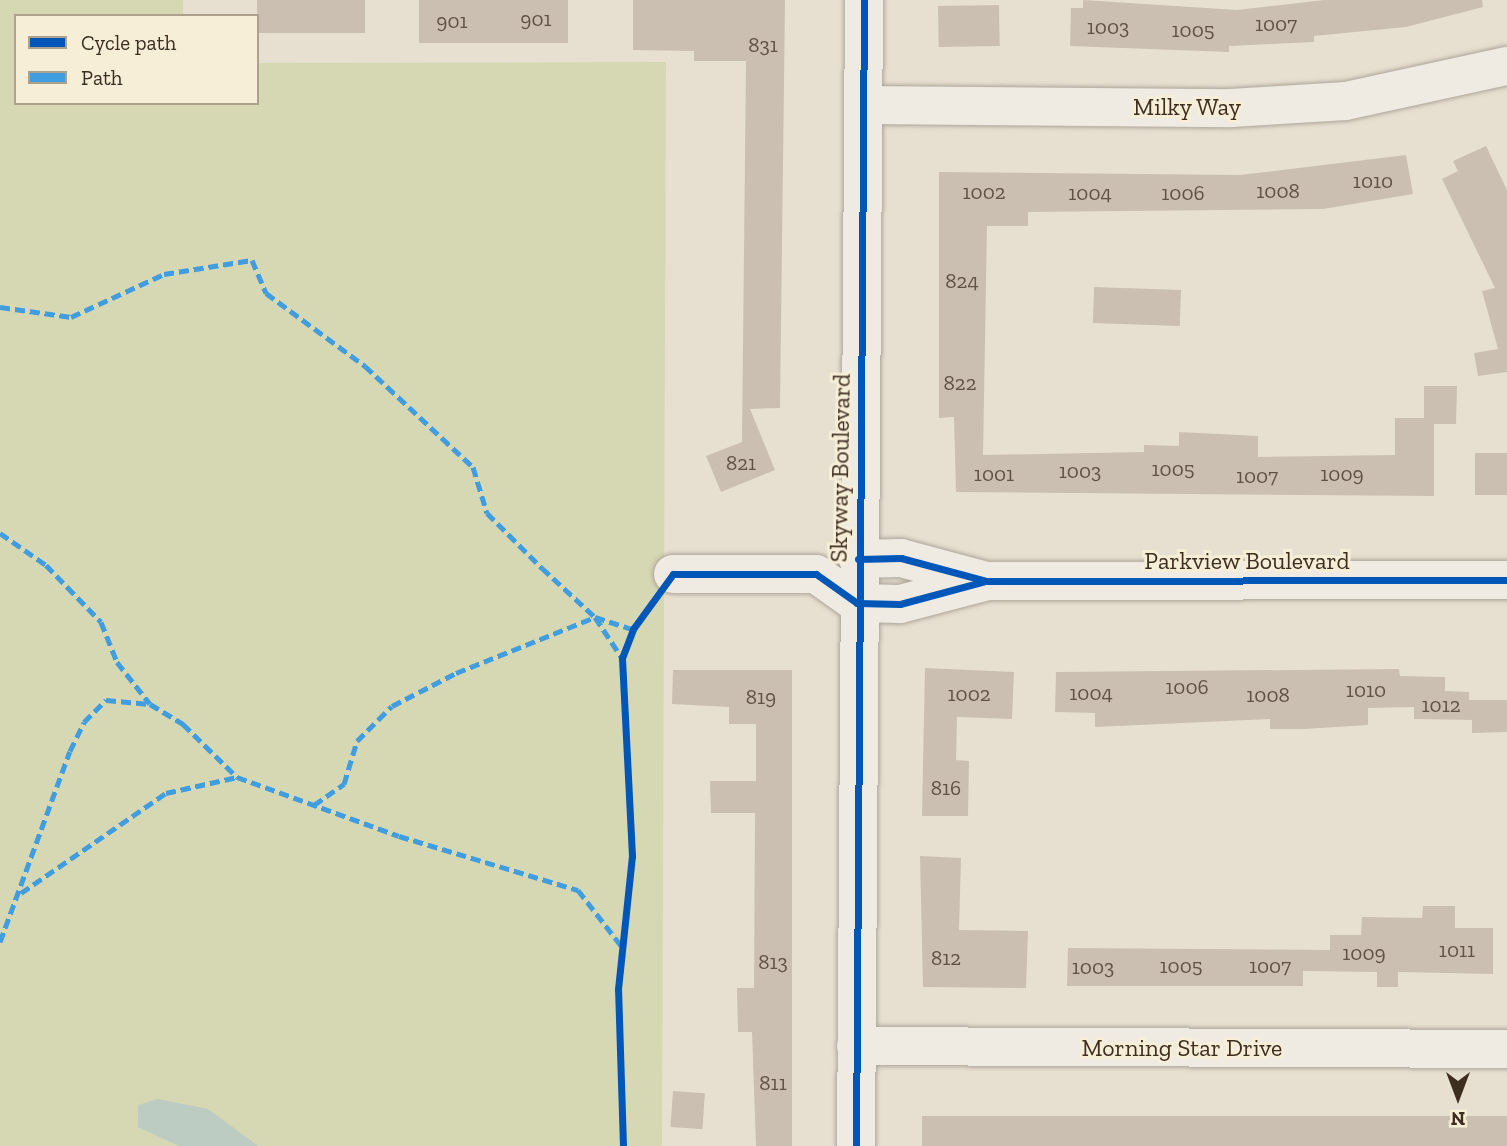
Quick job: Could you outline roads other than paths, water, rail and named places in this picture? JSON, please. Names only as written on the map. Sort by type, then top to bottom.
[{"type":"street","name":"Skyway Boulevard","points":[[856,1146],[864,0]]},
{"type":"street","name":"Milky Way","points":[[864,105],[1321,103],[1507,66]]},
{"type":"street","name":"Parkview Boulevard","points":[[858,559],[901,558],[986,581]]},
{"type":"street","points":[[673,574],[816,574],[858,603]]},
{"type":"street","name":"Parkview Boulevard","points":[[858,603],[900,604],[986,581],[1507,580]]},
{"type":"street","name":"Morning Star Drive","points":[[856,1046],[1507,1049]]}]
